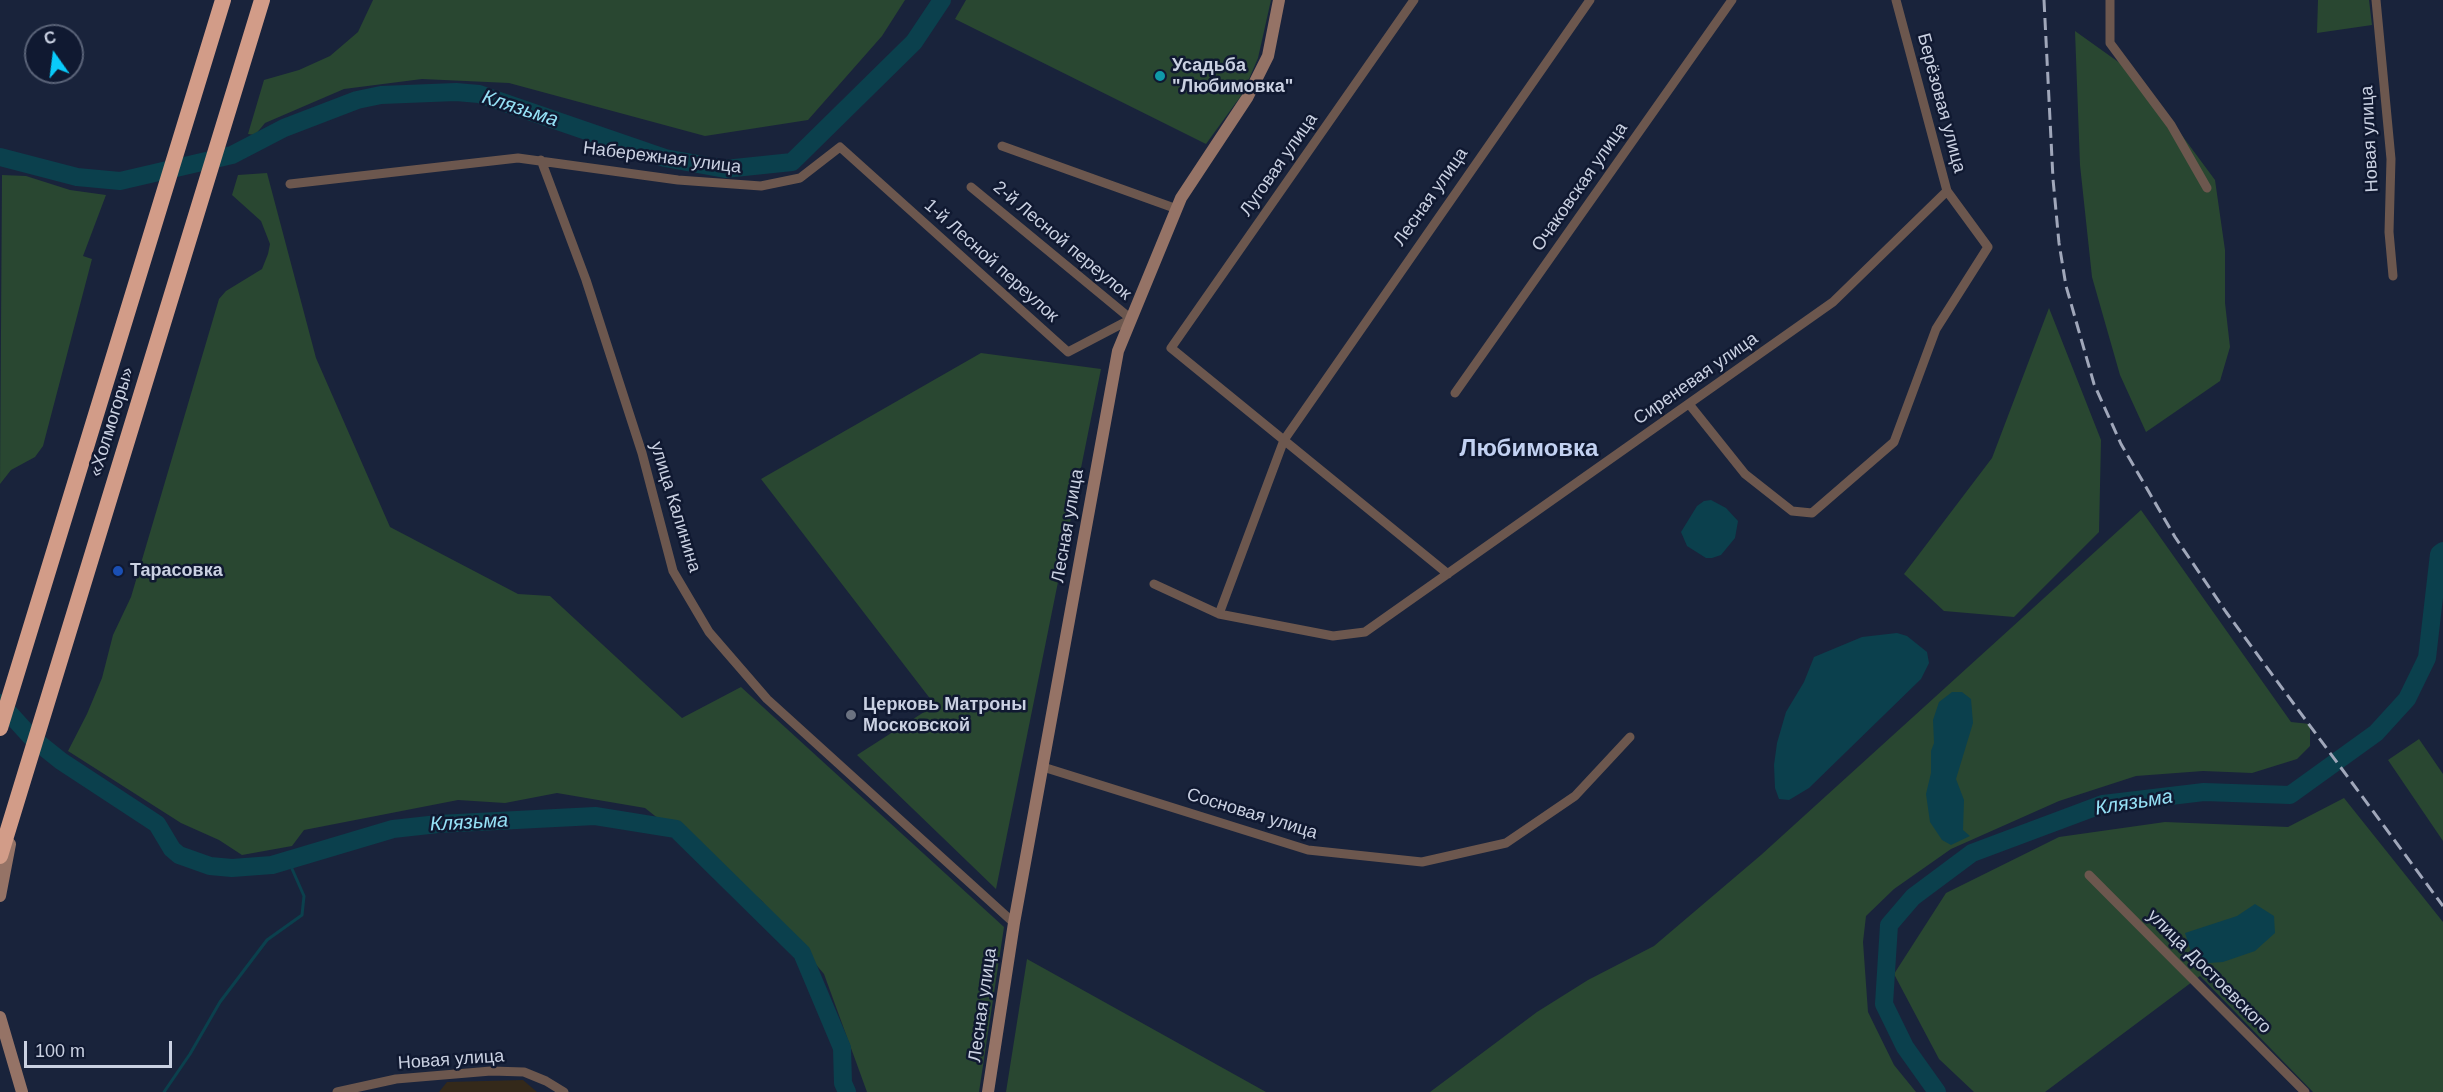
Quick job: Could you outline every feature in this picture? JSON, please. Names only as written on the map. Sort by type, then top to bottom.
[{"type":"highway","name":"«Холмогоры»","points":[[0,728],[223,0]]},
{"type":"highway","name":"«Холмогоры»","points":[[0,856],[262,0]]},
{"type":"street","name":"Лесная улица","points":[[988,1092],[1014,923],[1118,351],[1177,209],[1247,98],[1268,56],[1279,0]]},
{"type":"street","name":"Луговая улица","points":[[1284,440],[1171,348],[1414,0]]},
{"type":"street","name":"Лесная улица","points":[[1219,614],[1284,440],[1590,0]]},
{"type":"street","name":"Очаковская улица","points":[[1455,393],[1732,0]]},
{"type":"street","name":"Берёзовая улица","points":[[1689,404],[1745,474],[1791,512],[1812,513],[1894,442],[1936,329],[1988,247],[1947,191],[1896,0]]},
{"type":"street","points":[[2110,0],[2110,43],[2171,125],[2207,188]]},
{"type":"street","name":"Новая улица","points":[[2376,0],[2391,159],[2389,232],[2393,276]]},
{"type":"street","points":[[1002,146],[1177,209]]},
{"type":"street","name":"Набережная улица","points":[[290,184],[518,158],[541,159],[678,180],[761,186],[800,178],[840,147]]},
{"type":"street","name":"1-й Лесной переулок","points":[[840,147],[1068,352],[1131,319]]},
{"type":"street","name":"улица Калинина","points":[[541,159],[586,280],[642,453],[673,571],[709,632],[767,699],[1014,923]]},
{"type":"street","name":"2-й Лесной переулок","points":[[971,187],[1131,319]]},
{"type":"street","name":"Сиреневая улица","points":[[1154,584],[1219,614],[1333,636],[1365,632],[1833,302],[1947,191]]},
{"type":"street","points":[[1284,440],[1448,574]]},
{"type":"street","name":"Сосновая улица","points":[[1043,766],[1308,850],[1422,862],[1506,843],[1575,796],[1630,737]]},
{"type":"street","points":[[0,896],[22,784]]},
{"type":"street","name":"улица Достоевского","points":[[2090,875],[2305,1092]]},
{"type":"street","points":[[0,1017],[22,1092]]},
{"type":"street","name":"Новая улица","points":[[337,1092],[396,1079],[491,1071],[524,1072],[564,1092]]},
{"type":"shaded area","points":[[523,1080],[537,1092],[439,1092],[447,1082]]},
{"type":"green space","points":[[373,0],[905,0],[882,36],[808,120],[705,136],[509,83],[422,79],[344,89],[265,123],[255,135],[248,134],[264,80],[299,70],[330,56],[358,32]]},
{"type":"green space","name":"Усадьба \"Любимовка\"","points":[[966,0],[1271,0],[1258,58],[1243,93],[1206,144],[955,19]]},
{"type":"green space","points":[[2318,0],[2369,0],[2372,25],[2317,33]]},
{"type":"green space","points":[[2075,31],[2138,76],[2215,180],[2225,250],[2225,303],[2230,347],[2220,381],[2146,432],[2120,375],[2092,277],[2080,165]]},
{"type":"green space","points":[[267,173],[316,358],[390,527],[518,594],[550,596],[682,718],[741,687],[1004,927],[979,1092],[867,1092],[824,974],[761,900],[645,808],[557,793],[505,803],[458,800],[304,830],[292,846],[242,855],[219,840],[181,823],[68,751],[102,678],[113,635],[131,597],[219,299],[226,291],[262,269],[268,254],[270,244],[261,221],[232,195],[238,175]]},
{"type":"green space","points":[[2,175],[26,176],[70,190],[106,195],[83,256],[92,259],[43,446],[35,457],[11,470],[0,484]]},
{"type":"green space","points":[[2049,308],[2101,440],[2099,532],[2014,617],[1944,611],[1904,574],[1992,458]]},
{"type":"green space","points":[[981,353],[1101,369],[996,889],[857,755],[935,705],[761,479]]},
{"type":"green space","points":[[2141,510],[2291,722],[2310,724],[2310,746],[2297,759],[2252,773],[2203,771],[2136,776],[2059,801],[1951,849],[1894,889],[1866,916],[1863,942],[1868,1012],[1894,1065],[1916,1092],[1430,1092],[1537,1012],[1588,980],[1654,946],[1761,855]]},
{"type":"green space","points":[[2419,739],[2443,774],[2443,841],[2388,760]]},
{"type":"green space","points":[[2344,798],[2443,922],[2443,1092],[2313,1092],[2200,976],[2045,1092],[1974,1092],[1939,1059],[1894,974],[1946,893],[2059,837],[2165,822],[2288,827]]},
{"type":"green space","points":[[1027,959],[1266,1092],[1006,1092]]},
{"type":"water","points":[[1711,500],[1726,508],[1738,521],[1735,538],[1721,555],[1706,558],[1687,546],[1681,532],[1697,506],[1704,501]]},
{"type":"water","points":[[1897,633],[1907,636],[1927,652],[1929,663],[1921,679],[1809,788],[1789,800],[1779,799],[1775,788],[1774,765],[1777,743],[1786,712],[1804,682],[1814,657],[1862,637]]},
{"type":"water","points":[[1952,692],[1962,692],[1971,699],[1973,723],[1956,779],[1964,800],[1963,830],[1970,836],[1951,845],[1942,840],[1930,822],[1926,794],[1934,743],[1933,720],[1939,702]]},
{"type":"water","points":[[2255,904],[2274,916],[2275,933],[2255,951],[2223,962],[2195,964],[2185,933],[2237,916]]},
{"type":"waterway","name":"Клязьма","points":[[0,157],[77,177],[120,181],[232,155],[284,128],[357,100],[381,95],[456,92],[479,94],[665,158],[725,169],[792,162],[914,42],[942,0]]},
{"type":"waterway","name":"Клязьма","points":[[1937,1092],[1905,1047],[1884,1004],[1889,925],[1913,897],[1972,853],[2103,804],[2204,792],[2290,795],[2376,733],[2407,699],[2427,658],[2439,554],[2443,551]]},
{"type":"waterway","name":"Клязьма","points":[[0,703],[31,737],[61,761],[157,824],[172,849],[179,855],[210,866],[232,868],[272,865],[393,829],[438,824],[595,816],[676,829],[802,953],[842,1048],[843,1083],[847,1092]]},
{"type":"waterway","points":[[164,1092],[190,1054],[220,1002],[267,940],[302,915],[304,896],[289,862]]},
{"type":"railway","points":[[2044,0],[2053,179],[2059,243],[2066,286],[2094,384],[2121,444],[2175,537],[2226,612],[2443,906]]},
{"type":"place","name":"Усадьба \"Любимовка\"","points":[[1160,76]]},
{"type":"place","name":"Тарасовка","points":[[118,571]]},
{"type":"place","name":"Церковь Матроны Московской","points":[[851,715]]},
{"type":"district","name":"Любимовка","points":[[1529,449]]}]
